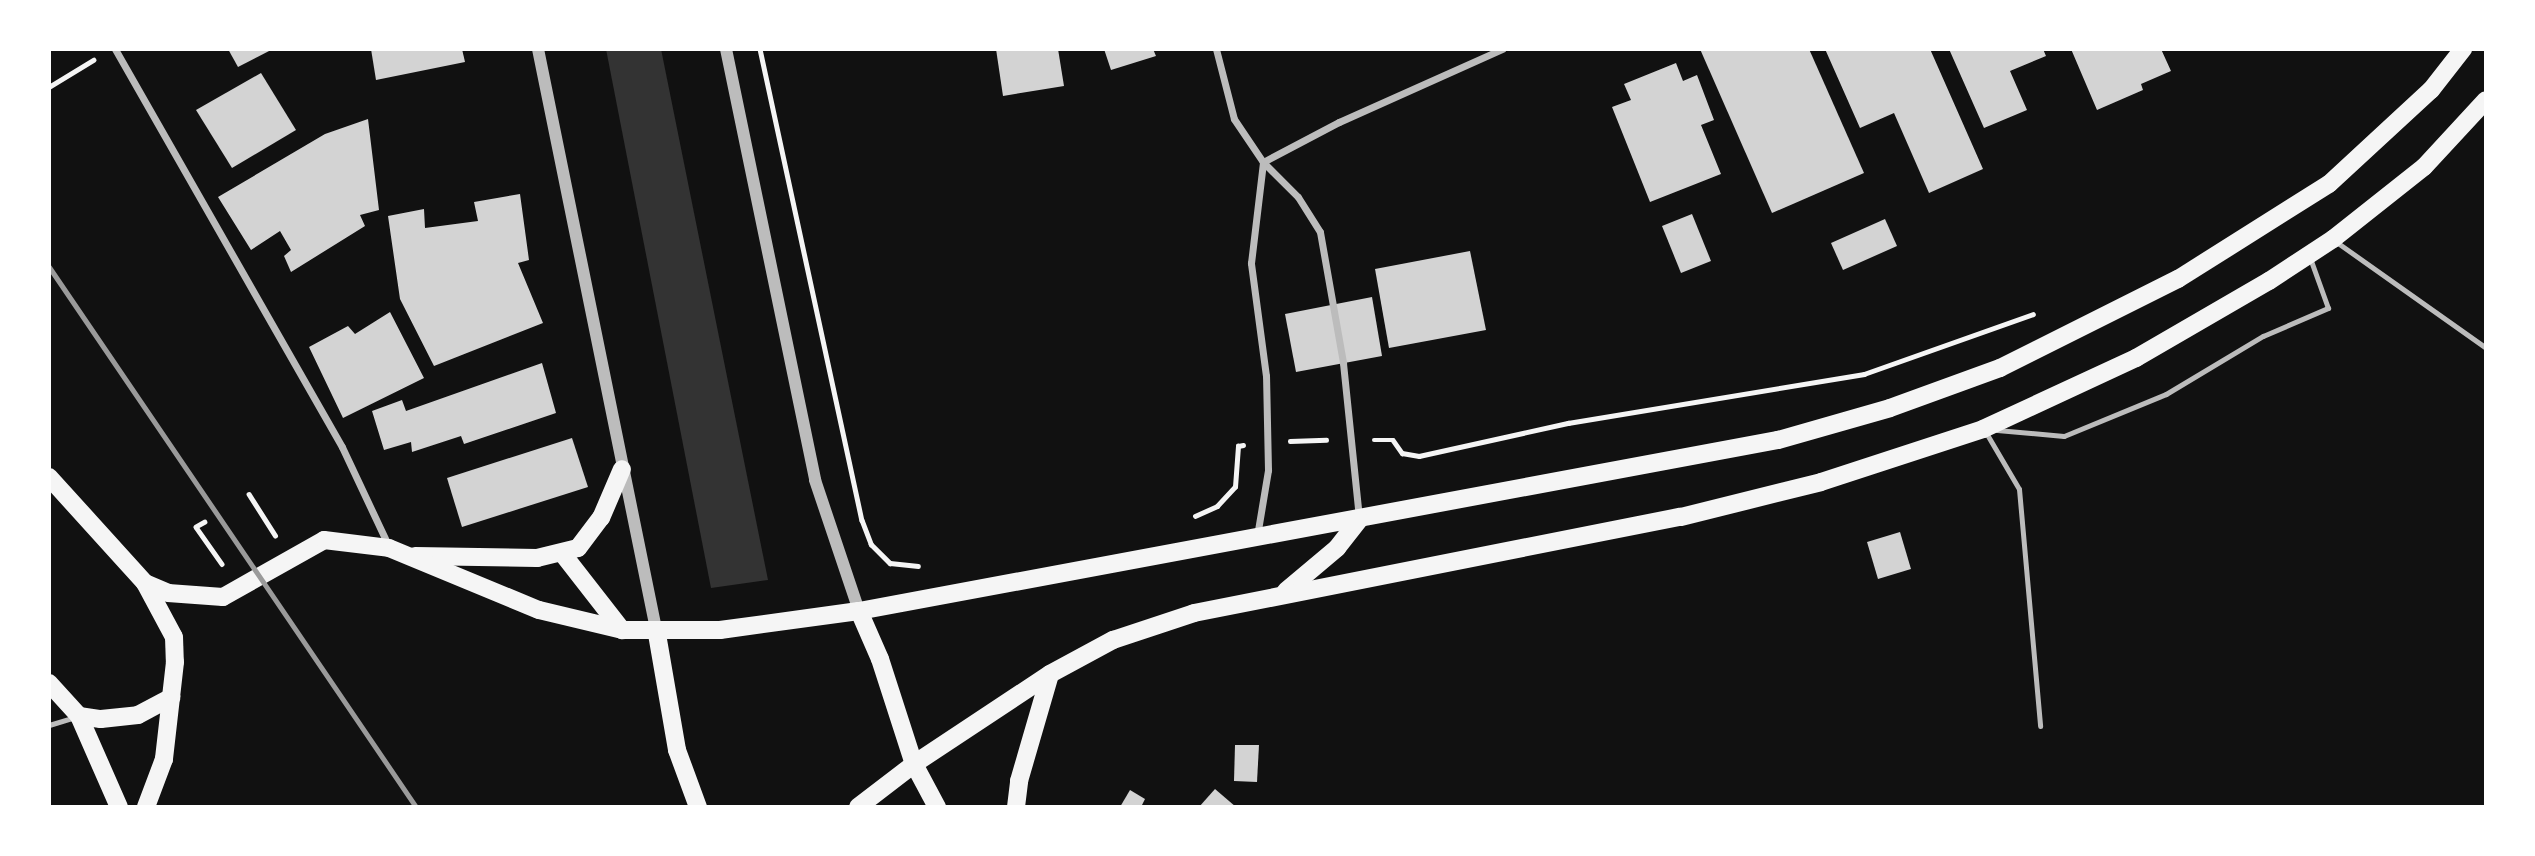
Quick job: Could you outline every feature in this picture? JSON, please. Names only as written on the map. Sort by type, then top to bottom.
[{"type":"main road","points":[[145,583],[168,593],[223,597],[240,591],[324,540],[389,548],[539,610],[622,630],[657,634],[786,623],[1359,520],[1778,440],[1890,408],[2000,368],[2178,279],[2329,184],[2431,90],[2463,49]]},
{"type":"main road","points":[[858,807],[914,764],[1050,674],[1113,640],[1194,612],[1746,502],[1821,482],[1983,429],[2136,358],[2333,239],[2424,167],[2486,100]]},
{"type":"main road","points":[[409,556],[537,558],[578,548],[592,532],[622,469]]},
{"type":"main road","points":[[49,478],[145,583],[173,637],[172,697],[164,758],[146,807]]},
{"type":"main road","points":[[1280,595],[1337,548],[1359,520]]},
{"type":"main road","points":[[562,553],[622,630]]},
{"type":"main road","points":[[859,611],[893,694],[914,764],[937,807]]},
{"type":"main road","points":[[657,634],[677,750],[698,807]]},
{"type":"main road","points":[[1016,807],[1018,781],[1050,674]]},
{"type":"main road","points":[[49,683],[79,716],[119,807]]},
{"type":"main road","points":[[79,716],[102,719],[138,715],[172,697]]},
{"type":"street","points":[[115,49],[342,447],[389,548]]},
{"type":"street","points":[[538,49],[657,634]]},
{"type":"street","points":[[726,49],[815,480],[859,611]]},
{"type":"street","points":[[1216,49],[1234,119],[1263,162],[1298,197],[1320,232],[1351,440],[1359,520]]},
{"type":"street","points":[[1263,162],[1339,122],[1502,49]]},
{"type":"street","points":[[1257,537],[1268,470],[1268,441],[1266,376],[1251,263],[1263,162]]},
{"type":"lane","points":[[2333,239],[2486,348]]},
{"type":"lane","points":[[1983,429],[2064,436],[2166,394],[2263,336],[2328,307],[2308,254]]},
{"type":"lane","points":[[1983,429],[2019,489],[2040,726]]},
{"type":"lane","points":[[49,725],[79,716]]},
{"type":"path","points":[[760,49],[862,520],[871,544],[890,563],[929,564]]},
{"type":"path","points":[[49,87],[71,73]]},
{"type":"path","points":[[1183,521],[1217,506],[1235,486],[1238,446],[1268,441],[1393,440],[1402,453],[1419,456],[1568,423],[1864,374],[2043,310]]},
{"type":"path","points":[[249,494],[291,559]]},
{"type":"path","points":[[205,522],[197,527],[240,591]]},
{"type":"shaded area","points":[[606,49],[661,49],[768,580],[711,588]]},
{"type":"building","points":[[228,49],[273,49],[238,67]]},
{"type":"building","points":[[371,49],[462,49],[465,62],[376,80]]},
{"type":"building","points":[[996,49],[1058,49],[1064,86],[1003,96]]},
{"type":"building","points":[[1104,49],[1153,49],[1156,56],[1111,70]]},
{"type":"building","points":[[1700,49],[1809,49],[1864,173],[1772,213]]},
{"type":"building","points":[[1825,49],[1930,49],[1983,169],[1929,193],[1894,113],[1860,128]]},
{"type":"building","points":[[1949,49],[2043,49],[2046,56],[2010,71],[2027,110],[1984,128]]},
{"type":"building","points":[[2071,49],[2161,49],[2171,71],[2141,84],[2143,90],[2097,110]]},
{"type":"building","points":[[1676,63],[1683,81],[1697,75],[1714,120],[1701,125],[1721,174],[1650,202],[1612,107],[1631,100],[1624,84]]},
{"type":"building","points":[[261,73],[296,130],[232,168],[196,110]]},
{"type":"building","points":[[368,119],[379,210],[360,215],[365,226],[291,272],[284,256],[291,250],[280,231],[251,250],[218,197],[325,134]]},
{"type":"building","points":[[520,194],[529,260],[518,263],[543,323],[434,366],[400,299],[388,216],[424,209],[425,228],[478,221],[474,202]]},
{"type":"building","points":[[1692,214],[1711,261],[1681,273],[1662,226]]},
{"type":"building","points":[[1885,219],[1897,246],[1843,270],[1831,243]]},
{"type":"building","points":[[1470,251],[1486,330],[1389,348],[1375,269]]},
{"type":"building","points":[[1372,297],[1382,356],[1296,372],[1285,314]]},
{"type":"building","points":[[390,312],[424,378],[343,418],[309,347],[348,326],[355,334]]},
{"type":"building","points":[[542,363],[556,413],[464,444],[461,436],[412,452],[411,442],[384,450],[372,411],[402,400],[406,411]]},
{"type":"building","points":[[572,438],[588,487],[462,527],[447,478]]},
{"type":"building","points":[[1900,532],[1911,569],[1878,579],[1867,542]]},
{"type":"building","points":[[1235,745],[1259,745],[1257,782],[1234,781]]},
{"type":"building","points":[[1215,789],[1236,807],[1199,807]]},
{"type":"building","points":[[1130,790],[1145,799],[1141,807],[1120,807]]},
{"type":"railway","points":[[49,267],[416,807]]}]
